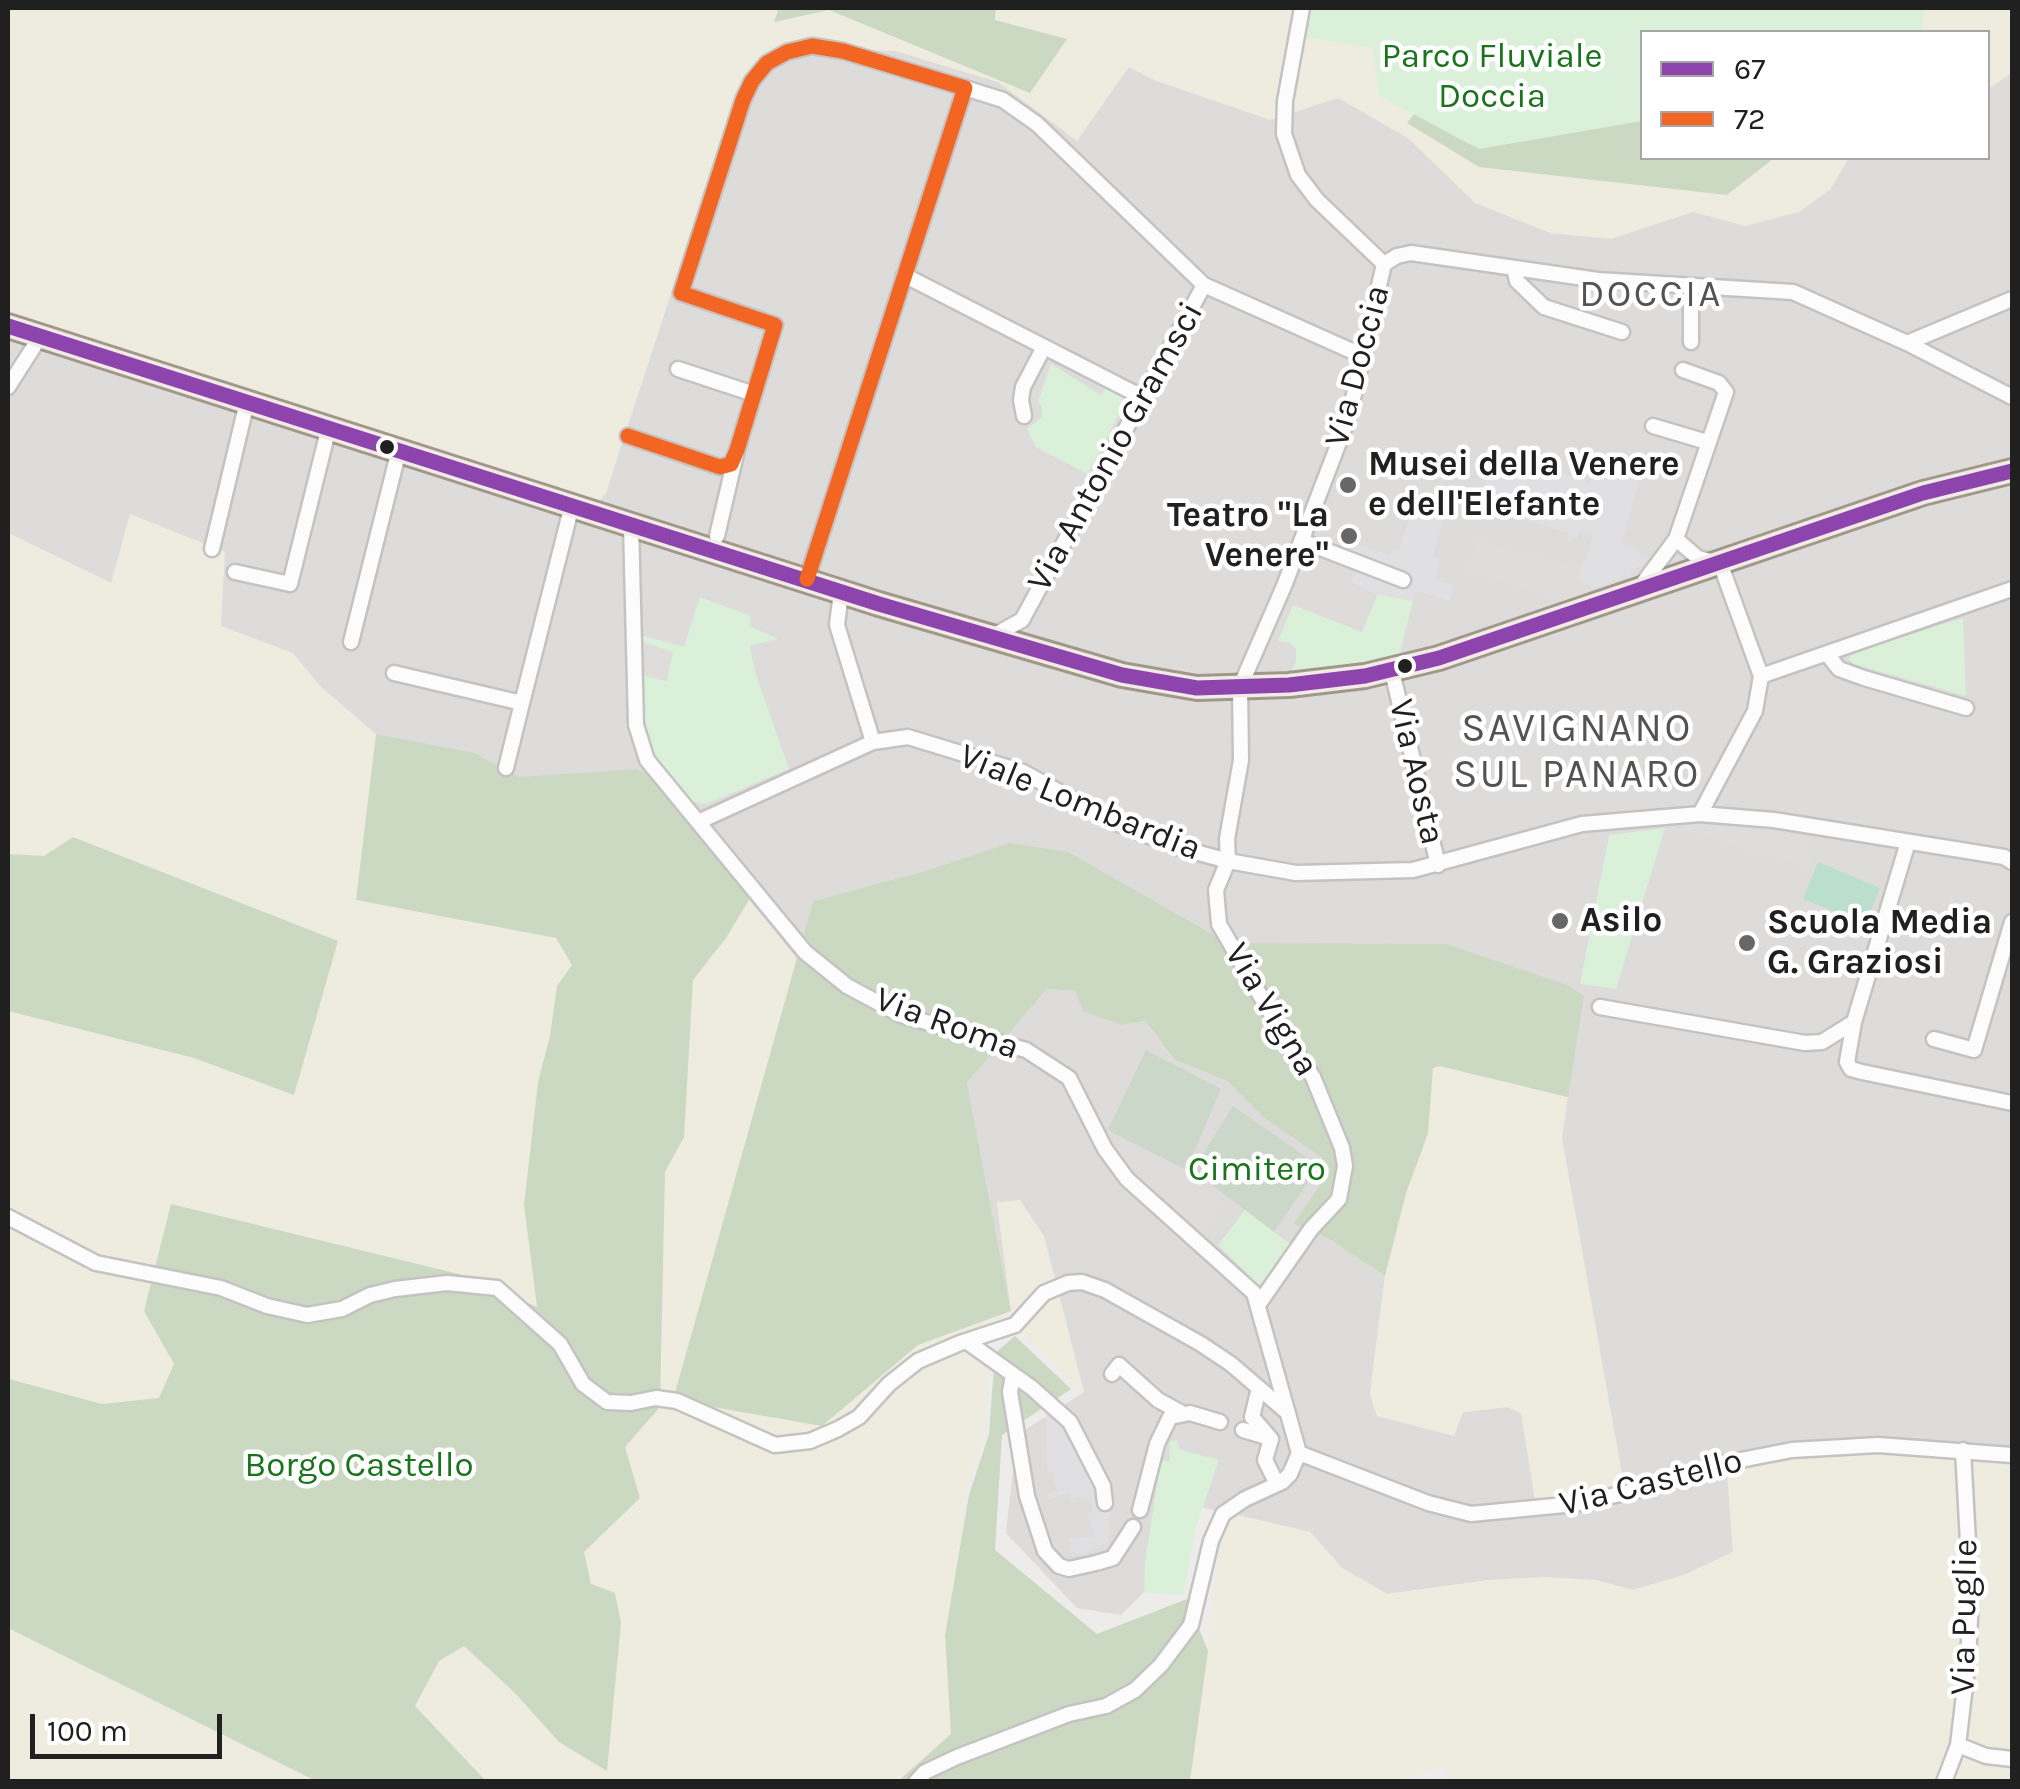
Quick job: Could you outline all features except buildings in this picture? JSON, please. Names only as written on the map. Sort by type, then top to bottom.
[{"type":"main road","points":[[8,326],[842,592],[1122,675],[1198,688],[1289,685],[1392,670],[1439,658],[1924,493],[2012,471]]},
{"type":"street","points":[[1302,8],[1285,101],[1284,134],[1298,174],[1317,200],[1384,264]]},
{"type":"street","name":"Via Antonio Gramsci","points":[[754,394],[775,325],[681,293],[743,100],[767,63],[787,52],[812,46],[843,51],[1004,100],[1037,124],[1204,285],[1022,620]]},
{"type":"street","points":[[807,580],[965,88]]},
{"type":"street","name":"Via Doccia","points":[[1240,687],[1302,541],[1349,416],[1384,264],[1397,256],[1412,253],[1598,280],[1795,292],[2012,397]]},
{"type":"street","points":[[1514,268],[1516,281],[1544,307],[1622,332]]},
{"type":"street","points":[[904,275],[1142,397]]},
{"type":"street","points":[[1204,285],[1363,356]]},
{"type":"street","points":[[1691,286],[1691,342]]},
{"type":"street","points":[[1907,344],[2012,299]]},
{"type":"street","points":[[8,386],[40,336]]},
{"type":"street","points":[[1024,416],[1020,400],[1023,387],[1044,347]]},
{"type":"street","points":[[678,370],[754,394],[716,536]]},
{"type":"street","points":[[1676,579],[1668,567],[1725,387],[1683,370]]},
{"type":"street","points":[[212,549],[247,402]]},
{"type":"street","points":[[1653,426],[1707,442]]},
{"type":"street","points":[[235,572],[290,584],[330,427]]},
{"type":"street","points":[[628,436],[720,468],[730,464],[737,450]]},
{"type":"street","points":[[351,642],[399,450]]},
{"type":"street","points":[[506,768],[572,505]]},
{"type":"street","name":"Via Roma","points":[[630,524],[636,725],[646,760],[805,952],[846,986],[901,1015],[1026,1050],[1070,1078],[1105,1149],[1127,1179],[1245,1282],[1258,1305],[1299,1453]]},
{"type":"street","points":[[1302,541],[1404,580]]},
{"type":"street","points":[[1674,544],[1698,558],[1720,563],[1761,676],[1755,711],[1700,814]]},
{"type":"street","points":[[1634,594],[1674,544]]},
{"type":"street","points":[[1761,676],[2012,588]]},
{"type":"street","points":[[698,822],[873,742],[837,625],[842,592]]},
{"type":"street","points":[[990,637],[1022,620],[1027,648]]},
{"type":"street","points":[[1827,654],[1840,669],[1966,708]]},
{"type":"street","points":[[394,673],[522,703]]},
{"type":"street","name":"Via Aosta","points":[[1394,680],[1438,865]]},
{"type":"street","name":"Via Vigna","points":[[1240,687],[1240,760],[1226,838],[1228,861],[1216,890],[1220,924],[1268,1009],[1313,1077],[1342,1148],[1344,1185],[1339,1199],[1311,1229],[1258,1305]]},
{"type":"street","name":"Viale Lombardia","points":[[873,742],[908,736],[1023,772],[1116,824],[1177,847],[1296,873],[1366,874],[1438,865],[1582,824],[1700,814],[1774,820],[2012,862]]},
{"type":"street","points":[[1908,842],[1854,1022],[1847,1062],[1851,1068],[2012,1103]]},
{"type":"street","points":[[1934,1039],[1974,1050],[2012,922]]},
{"type":"street","points":[[1600,1008],[1804,1043],[1822,1042],[1854,1022]]},
{"type":"street","points":[[8,1217],[96,1263],[221,1288],[267,1306],[308,1315],[342,1309],[370,1295],[395,1289],[448,1284],[497,1288],[560,1344],[583,1384],[608,1402],[676,1400],[775,1445],[810,1440],[838,1429],[860,1417],[889,1384],[918,1361],[1015,1325],[1044,1293],[1056,1286],[1082,1282],[1105,1290],[1231,1364],[1288,1413]]},
{"type":"street","points":[[966,1341],[1070,1422],[1103,1486],[1105,1503]]},
{"type":"street","points":[[1112,1374],[1119,1365],[1158,1400],[1180,1412],[1220,1422]]},
{"type":"street","points":[[1014,1375],[1010,1392],[1020,1454],[1044,1551],[1058,1566],[1069,1569],[1113,1558],[1133,1527]]},
{"type":"street","points":[[1259,1388],[1252,1418],[1271,1439]]},
{"type":"street","points":[[1140,1510],[1163,1427],[1180,1412]]},
{"type":"street","points":[[1243,1430],[1271,1439]]},
{"type":"street","points":[[1271,1439],[1265,1460],[1276,1484]]},
{"type":"street","name":"Via Castello","points":[[1299,1453],[1428,1502],[1471,1514],[1574,1504],[1652,1487],[1715,1465],[1792,1450],[1878,1445],[2012,1455]]},
{"type":"street","name":"Via Puglie","points":[[1944,1782],[1958,1744],[1968,1662],[1970,1598],[1963,1450]]},
{"type":"street","points":[[916,1782],[925,1772],[957,1757],[1070,1714],[1106,1706],[1135,1690],[1161,1665],[1191,1625],[1211,1541],[1224,1514],[1290,1474],[1299,1453]]},
{"type":"street","points":[[1958,1744],[1986,1756],[2012,1759]]},
{"type":"shaded area","points":[[2012,28],[2012,1461],[1727,1469],[1733,1552],[1684,1575],[1633,1590],[1595,1580],[1489,1580],[1387,1594],[1342,1568],[1310,1532],[1205,1508],[1175,1495],[1145,1591],[1121,1615],[1077,1608],[1006,1533],[1017,1435],[1084,1392],[997,1203],[1011,1311],[967,1083],[1047,989],[1075,991],[1122,1025],[1145,1021],[1175,1060],[1227,1081],[1264,1118],[1321,1157],[1330,1170],[1293,1224],[1329,1239],[1385,1276],[1370,1394],[1463,1412],[1507,1407],[1522,1413],[1536,1506],[1625,1496],[1293,976],[1008,844],[813,901],[797,959],[749,900],[741,884],[506,800],[389,737],[376,734],[111,583],[8,533],[8,326],[730,81],[772,40],[896,51],[998,82],[1024,101],[1129,67],[1163,83],[1282,33],[1382,123],[1408,138],[1442,169],[1754,160],[1990,160],[1990,61]]},
{"type":"shaded area","points":[[1496,449],[1509,453],[1509,457],[1583,479],[1588,485],[1593,480],[1599,451],[1644,464],[1621,544],[1634,548],[1644,558],[1650,556],[1628,576],[1595,588],[1580,581],[1580,565],[1593,535],[1580,532],[1577,539],[1567,540],[1569,533],[1479,506],[1489,471],[1496,473],[1498,467],[1492,465],[1491,458]]},
{"type":"shaded area","points":[[1411,512],[1443,521],[1433,556],[1439,559],[1436,580],[1455,585],[1450,601],[1416,591],[1413,601],[1373,593],[1351,582],[1356,571],[1337,562],[1345,541],[1390,555],[1392,549],[1399,550]]},
{"type":"shaded area","points":[[1476,539],[1580,565],[1581,581],[1595,588],[1574,598],[1523,589],[1466,572]]},
{"type":"shaded area","points":[[640,641],[673,652],[667,681],[642,675]]},
{"type":"shaded area","points":[[1690,820],[1748,825],[1806,838],[1810,846],[1806,858],[1813,861],[1812,869],[1681,830]]},
{"type":"shaded area","points":[[1119,1138],[1186,1170],[1221,1199],[1205,1235],[1140,1181],[1114,1151]]},
{"type":"shaded area","points":[[1046,1412],[1057,1414],[1070,1429],[1081,1424],[1111,1489],[1108,1543],[1079,1555],[1071,1550],[1068,1539],[1094,1537],[1088,1513],[1093,1511],[1090,1499],[1070,1499],[1068,1492],[1048,1500],[1048,1493],[1057,1491],[1053,1471],[1047,1471]]},
{"type":"green space","points":[[8,8],[2012,8],[2012,73],[1990,88],[1990,30],[1640,30],[1640,160],[1848,160],[1830,190],[1799,212],[1745,226],[1693,212],[1611,239],[1550,233],[1475,203],[1408,138],[1338,98],[1270,120],[1154,80],[1129,67],[1077,141],[998,82],[896,51],[821,49],[780,62],[742,89],[606,493],[593,510],[8,326]]},
{"type":"green space","points":[[779,8],[996,8],[995,20],[1067,39],[1030,93],[829,10],[774,22]]},
{"type":"green space","name":"Parco Fluviale Doccia","points":[[1304,8],[1925,8],[1922,30],[1640,30],[1640,121],[1479,149],[1379,96],[1373,48],[1307,37]]},
{"type":"green space","points":[[1486,24],[1640,112],[1640,160],[1771,160],[1727,195],[1479,167],[1407,123]]},
{"type":"green space","points":[[1051,364],[1101,395],[1105,389],[1127,399],[1088,474],[1036,447],[1027,429],[1042,417],[1038,401]]},
{"type":"green space","points":[[130,514],[225,552],[221,626],[293,653],[321,687],[376,734],[356,900],[556,938],[572,966],[538,1082],[524,1204],[537,1308],[470,1277],[172,1205],[144,1310],[174,1364],[159,1398],[102,1404],[10,1379],[8,1382],[8,1011],[194,1058],[293,1095],[338,941],[74,837],[44,856],[8,854],[8,533],[111,583]]},
{"type":"green space","points":[[1378,594],[1413,601],[1399,656],[1291,671],[1296,649],[1289,642],[1278,641],[1293,605],[1362,632]]},
{"type":"green space","points":[[700,597],[751,616],[749,626],[778,639],[750,646],[755,672],[789,769],[706,804],[690,801],[671,782],[648,741],[642,675],[667,681],[640,641],[640,635],[684,647]]},
{"type":"green space","points":[[1963,618],[1966,696],[1849,660],[1851,653]]},
{"type":"green space","name":"Borgo Castello","points":[[376,734],[474,753],[519,777],[636,769],[671,782],[713,825],[749,900],[693,980],[684,1137],[665,1172],[660,1407],[625,1447],[640,1498],[584,1552],[591,1584],[615,1593],[621,1623],[607,1771],[559,1742],[514,1692],[464,1646],[439,1661],[415,1706],[486,1781],[318,1782],[8,1628],[9,1379],[102,1404],[159,1398],[174,1364],[144,1311],[171,1204],[471,1277],[537,1307],[524,1205],[538,1082],[557,986],[572,965],[556,938],[356,900]]},
{"type":"green space","points":[[1665,828],[1616,989],[1580,984],[1609,835]]},
{"type":"green space","points":[[73,837],[338,941],[294,1095],[194,1058],[8,1011],[8,854],[44,856]]},
{"type":"green space","points":[[1010,843],[1068,852],[1228,943],[1446,944],[1567,985],[1584,996],[1568,1097],[1440,1066],[1433,1068],[1428,1133],[1406,1193],[1385,1276],[1329,1239],[1293,1224],[1330,1170],[1321,1157],[1264,1118],[1227,1081],[1175,1060],[1145,1021],[1122,1025],[1084,1012],[1075,991],[1047,989],[967,1083],[1011,1311],[918,1345],[822,1426],[673,1400],[813,901]]},
{"type":"green space","points":[[1818,862],[1880,888],[1865,924],[1803,899]]},
{"type":"green space","points":[[749,900],[797,959],[674,1400],[823,1425],[918,1345],[1011,1311],[997,1202],[1020,1200],[1044,1236],[1084,1392],[1016,1328],[988,1343],[984,1435],[964,1494],[956,1535],[969,1495],[945,1635],[951,1734],[897,1781],[486,1781],[415,1706],[439,1661],[463,1646],[514,1692],[559,1742],[591,1584],[584,1551],[640,1498],[625,1447],[661,1406],[665,1172],[684,1137],[693,980]]},
{"type":"green space","name":"Cimitero","points":[[1146,1050],[1221,1089],[1186,1170],[1108,1130]]},
{"type":"green space","points":[[1440,1066],[1568,1097],[1562,1138],[1626,1496],[1536,1507],[1521,1413],[1507,1407],[1463,1412],[1454,1436],[1377,1416],[1370,1395],[1385,1276],[1406,1193],[1428,1133],[1432,1068]]},
{"type":"green space","name":"Cimitero","points":[[1233,1106],[1319,1166],[1274,1232],[1193,1170]]},
{"type":"green space","points":[[1245,1210],[1293,1246],[1261,1294],[1254,1280],[1218,1245]]},
{"type":"green space","points":[[1015,1336],[1071,1389],[1002,1435],[995,1550],[1097,1634],[1187,1599],[1208,1651],[1190,1781],[897,1782],[951,1734],[945,1635],[969,1495],[989,1434],[995,1353]]},
{"type":"green space","points":[[1177,1440],[1179,1449],[1219,1460],[1196,1527],[1183,1595],[1144,1593],[1161,1460],[1170,1461],[1169,1442]]},
{"type":"green space","points":[[1870,1442],[2012,1461],[2012,1781],[1447,1782],[1446,1766],[1394,1781],[1190,1782],[1225,1512],[1310,1532],[1342,1568],[1387,1594],[1544,1577],[1595,1580],[1633,1590],[1684,1575],[1733,1552],[1727,1468]]},
{"type":"green space","points":[[8,1628],[318,1781],[8,1781]]},
{"type":"transit line","name":"72","points":[[628,436],[720,467],[731,464],[737,450],[775,325],[681,293],[743,100],[767,63],[787,52],[812,46],[843,51],[965,88],[807,579]]},
{"type":"transit line","name":"67","points":[[8,326],[879,604],[1122,675],[1197,688],[1289,685],[1365,676],[1439,658],[1923,493],[2012,471]]},
{"type":"place","name":"Musei della Venere e dell'Elefante","points":[[1348,485]]},
{"type":"place","name":"Teatro \"La Venere\"","points":[[1349,536]]},
{"type":"place","name":"Asilo","points":[[1560,921]]},
{"type":"place","name":"Scuola Media G. Graziosi","points":[[1747,943]]},
{"type":"district","name":"DOCCIA","points":[[1651,295]]},
{"type":"district","name":"SAVIGNANO SUL PANARO","points":[[1577,753]]}]
